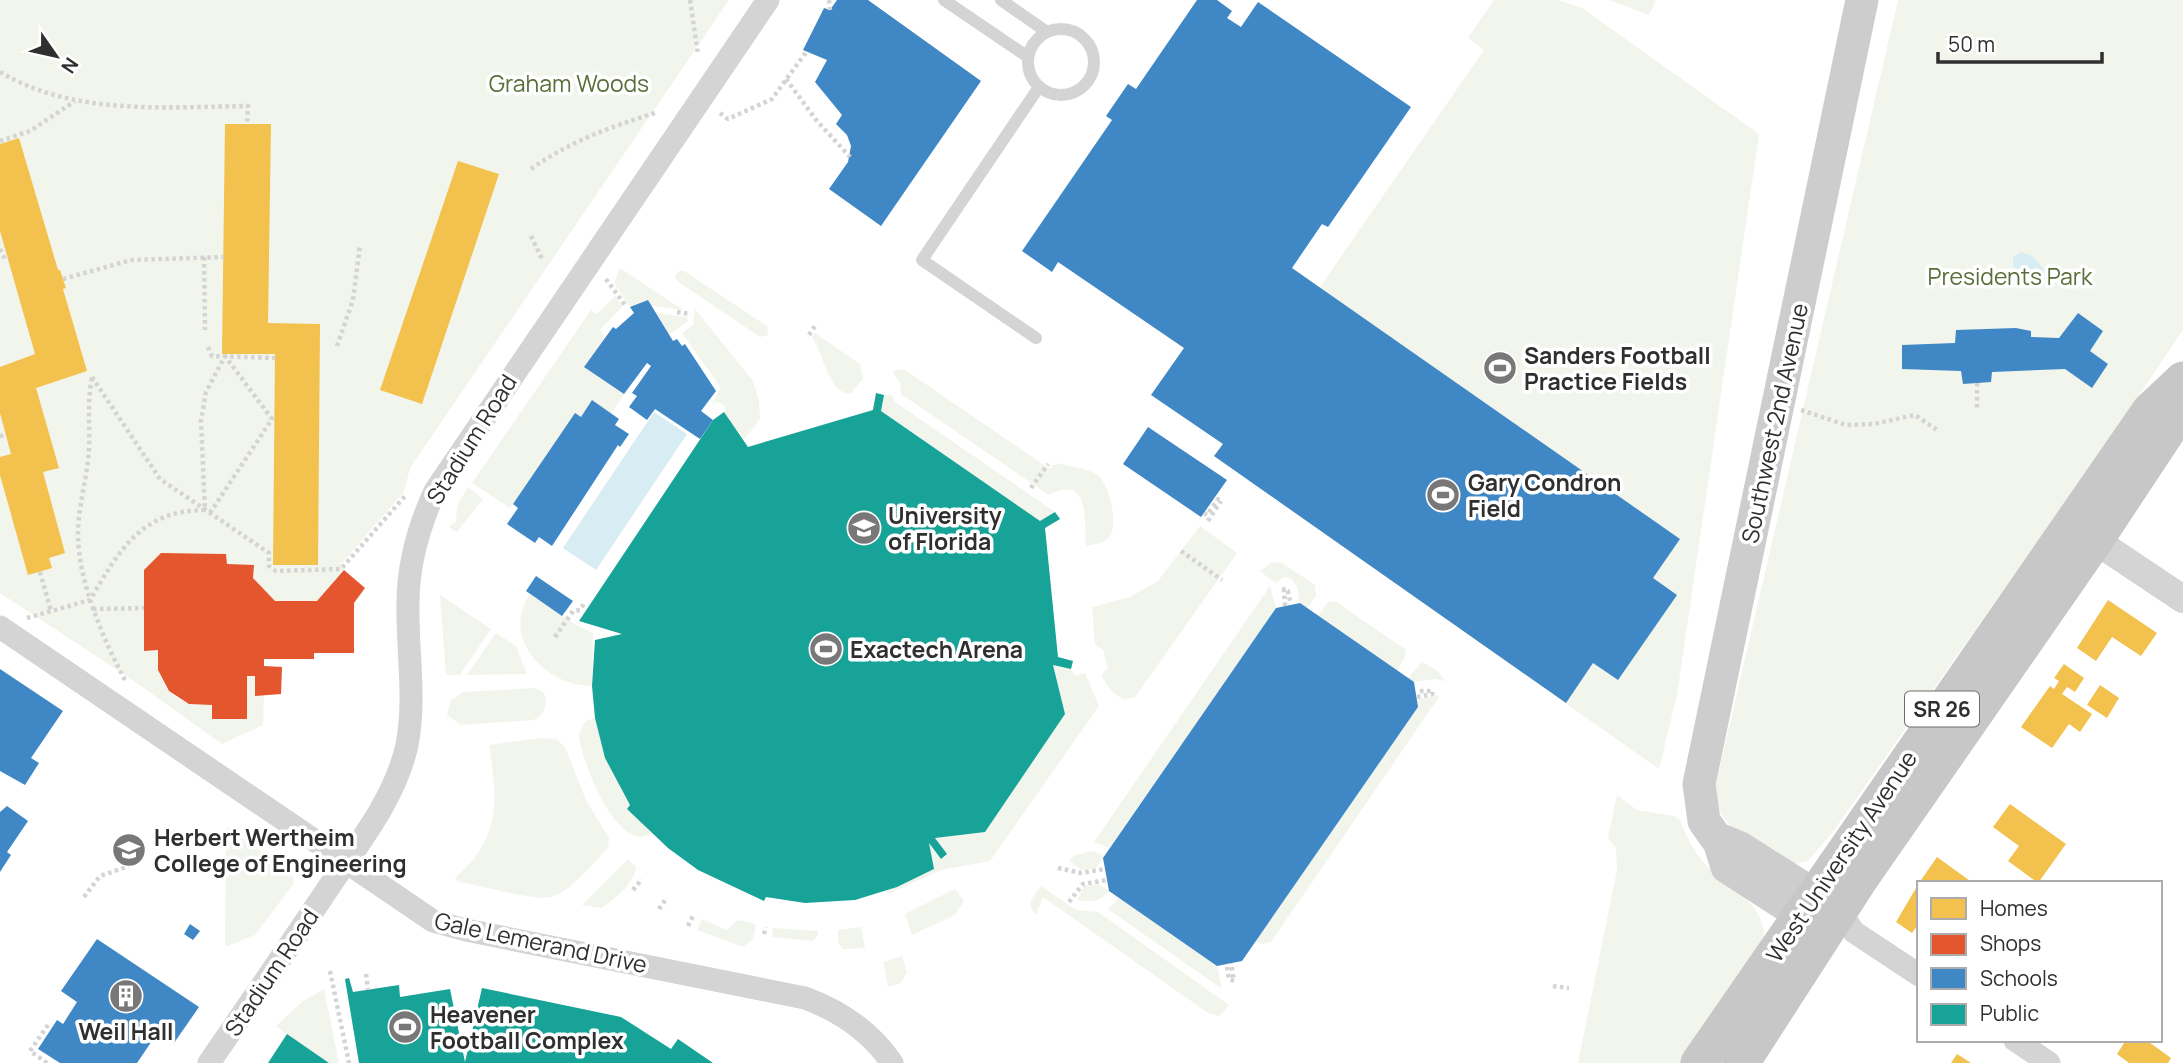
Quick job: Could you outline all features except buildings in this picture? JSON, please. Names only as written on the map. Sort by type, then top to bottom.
[{"type":"main road","name":"Southwest 2nd Avenue","points":[[1827,917],[1740,848],[1719,841],[1704,821],[1699,795],[1701,773],[1862,0]]},
{"type":"main road","name":"West University Avenue","points":[[1741,1063],[1827,917],[2083,532],[2150,411],[2183,382]]},
{"type":"main road","name":"West University Avenue","points":[[1699,1063],[1827,917]]},
{"type":"street","name":"Stadium Road","points":[[209,1063],[346,863],[395,781],[407,747],[413,683],[408,589],[416,544],[435,491],[768,0]]},
{"type":"street","points":[[2083,532],[2183,599]]},
{"type":"street","name":"Gale Lemerand Drive","points":[[0,627],[422,916],[441,924],[805,998],[848,1020],[865,1033],[892,1063]]},
{"type":"street","points":[[1827,917],[1917,974]]},
{"type":"street","points":[[2018,1042],[2049,1063]]},
{"type":"lane","points":[[944,0],[1028,57]]},
{"type":"lane","points":[[1001,0],[1047,32]]},
{"type":"lane","points":[[1057,29],[1078,33],[1087,41],[1094,61],[1088,82],[1070,94],[1048,93],[1039,87],[1028,68],[1028,57],[1038,38],[1047,32],[1057,29]]},
{"type":"lane","points":[[1036,338],[922,260],[1039,87]]},
{"type":"path","points":[[690,0],[698,54]]},
{"type":"path","points":[[829,0],[830,10]]},
{"type":"path","points":[[720,113],[728,119],[772,99],[807,51]]},
{"type":"path","points":[[0,72],[45,95],[76,100],[169,108],[248,106],[247,124]]},
{"type":"path","points":[[786,79],[817,121],[850,157]]},
{"type":"path","points":[[0,141],[30,131],[76,100]]},
{"type":"path","points":[[531,169],[555,152],[609,127],[658,112]]},
{"type":"path","points":[[531,236],[542,259]]},
{"type":"path","points":[[337,346],[353,300],[360,245]]},
{"type":"path","points":[[0,249],[5,259],[8,258]]},
{"type":"path","points":[[204,257],[205,330]]},
{"type":"path","points":[[63,279],[131,260],[223,257]]},
{"type":"path","points":[[606,279],[625,305]]},
{"type":"path","points":[[677,312],[691,314]]},
{"type":"path","points":[[808,335],[815,326]]},
{"type":"path","points":[[208,347],[212,356],[275,358]]},
{"type":"path","points":[[27,618],[90,600],[118,555],[145,526],[166,515],[208,511],[272,419],[225,356]]},
{"type":"path","points":[[208,511],[201,421],[206,392],[225,356]]},
{"type":"path","points":[[126,682],[90,600],[78,534],[89,448],[88,399],[92,377],[160,479],[269,553],[269,566],[276,571],[341,569],[406,495]]},
{"type":"path","points":[[1977,383],[1978,408]]},
{"type":"path","points":[[1794,408],[1846,425],[1874,424],[1915,415],[1937,430]]},
{"type":"path","points":[[1031,488],[1048,464]]},
{"type":"path","points":[[1204,513],[1207,515],[1218,499],[1222,501],[1208,521]]},
{"type":"path","points":[[1181,551],[1222,580]]},
{"type":"path","points":[[40,572],[51,611]]},
{"type":"path","points":[[1285,606],[1284,589],[1288,591],[1290,601]]},
{"type":"path","points":[[555,637],[572,611],[580,610],[585,602]]},
{"type":"path","points":[[93,609],[144,608]]},
{"type":"path","points":[[1417,697],[1432,694],[1433,691],[1431,688],[1419,691]]},
{"type":"path","points":[[84,897],[100,876],[128,866]]},
{"type":"path","points":[[1058,868],[1081,873],[1105,869]]},
{"type":"path","points":[[633,890],[642,879]]},
{"type":"path","points":[[1069,902],[1083,884],[1107,880]]},
{"type":"path","points":[[659,909],[666,899]]},
{"type":"path","points":[[688,926],[693,916]]},
{"type":"path","points":[[764,934],[766,927]]},
{"type":"path","points":[[330,971],[349,1063]]},
{"type":"path","points":[[366,974],[368,990]]},
{"type":"path","points":[[1553,986],[1569,988]]},
{"type":"path","points":[[47,1063],[30,1051],[50,1022]]},
{"type":"green space","name":"Graham Woods","points":[[0,0],[729,0],[410,468],[404,492],[341,564],[344,570],[317,601],[275,601],[253,578],[227,564],[226,554],[161,553],[145,570],[144,651],[158,650],[161,675],[170,692],[187,702],[212,705],[212,719],[247,719],[247,676],[255,676],[255,695],[264,695],[263,725],[222,744],[134,681],[0,593]]},
{"type":"green space","name":"Sanders Football Practice Fields","points":[[1494,0],[1558,0],[1582,8],[1759,134],[1677,695],[1659,769],[1214,456],[1327,293],[1320,287],[1484,50],[1468,38]]},
{"type":"green space","points":[[1609,0],[1656,0],[1649,15]]},
{"type":"green space","name":"Presidents Park","points":[[1898,0],[2183,0],[2183,330],[2102,450],[1832,833],[1808,861],[1794,864],[1733,829],[1719,811],[1715,788]]},
{"type":"green space","points":[[620,268],[683,310],[652,306],[648,300],[630,307],[614,283]]},
{"type":"green space","points":[[679,271],[684,271],[767,326],[768,335],[760,337],[677,281],[675,276]]},
{"type":"green space","points":[[615,296],[623,306],[600,330],[605,337],[584,367],[624,394],[611,414],[592,401],[581,417],[575,413],[510,508],[472,483],[591,310],[597,314]]},
{"type":"green space","points":[[695,309],[753,381],[759,400],[760,419],[744,440],[725,414],[725,407],[719,402],[712,403],[721,388],[682,333],[693,325]]},
{"type":"green space","points":[[657,313],[687,317],[688,321],[669,335]]},
{"type":"green space","points":[[815,333],[860,364],[863,379],[851,393],[837,388],[832,381],[812,337]]},
{"type":"green space","points":[[897,369],[905,370],[1050,469],[1055,463],[1082,468],[1102,479],[1113,513],[1112,530],[1108,539],[1086,546],[1084,515],[1079,495],[1072,490],[1063,490],[1049,495],[901,394],[900,383],[893,373]]},
{"type":"green space","points":[[884,395],[892,395],[895,402],[1055,512],[1040,521],[881,411]]},
{"type":"green space","points":[[468,487],[483,499],[457,532],[449,526],[456,522],[457,506]]},
{"type":"green space","points":[[1200,526],[1237,553],[1135,697],[1124,700],[1111,691],[1101,675],[1108,668],[1103,650],[1095,645],[1092,607],[1130,597],[1158,581]]},
{"type":"green space","points":[[1272,562],[1282,563],[1315,585],[1316,596],[1307,608],[1300,603],[1293,580],[1285,577],[1275,583],[1260,571]]},
{"type":"green space","points":[[1270,586],[1276,608],[1109,848],[1094,842]]},
{"type":"green space","points":[[530,594],[593,633],[592,686],[559,678],[544,669],[532,657],[524,643],[521,627],[522,611]]},
{"type":"green space","points":[[440,595],[491,629],[460,675],[446,675]]},
{"type":"green space","points":[[1335,601],[1406,650],[1397,671],[1318,616],[1328,602]]},
{"type":"green space","points":[[496,633],[516,646],[527,674],[467,675]]},
{"type":"green space","points":[[1422,662],[1438,671],[1445,681],[1435,679],[1414,682],[1408,678]]},
{"type":"green space","points":[[1053,665],[1071,669],[1075,676],[1085,673],[1099,706],[990,861],[941,870],[888,894],[886,891],[933,870],[929,843],[940,859],[946,854],[935,838],[985,831],[1065,714]]},
{"type":"green space","points":[[535,688],[544,693],[546,702],[543,712],[533,720],[461,725],[447,715],[451,700],[463,692]]},
{"type":"green space","points":[[1436,695],[1439,697],[1271,942],[1262,944],[1255,941],[1418,707],[1417,700]]},
{"type":"green space","points":[[595,718],[605,758],[630,805],[627,809],[652,833],[639,837],[626,831],[603,802],[586,763],[579,734],[586,721]]},
{"type":"green space","points":[[541,738],[556,739],[565,747],[586,800],[609,838],[608,847],[574,883],[551,897],[519,895],[459,882],[455,878],[481,848],[493,818],[494,784],[489,745]]},
{"type":"green space","points":[[1617,795],[1637,810],[1674,816],[1680,820],[1699,857],[1746,898],[1760,917],[1764,942],[1686,1063],[1578,1063],[1617,870],[1616,848],[1608,838]]},
{"type":"green space","points":[[226,827],[292,873],[294,883],[255,935],[225,947]]},
{"type":"green space","points":[[1093,851],[1104,856],[1096,868],[1082,870],[1069,861],[1075,855]]},
{"type":"green space","points":[[628,859],[636,867],[624,890],[602,908],[582,905]]},
{"type":"green space","points":[[1098,884],[1109,891],[1098,899],[1077,900],[1084,886]]},
{"type":"green space","points":[[1041,886],[1076,910],[1098,912],[1229,1005],[1219,1016],[1208,1013],[1043,897],[1036,915],[1031,908],[1031,900]]},
{"type":"green space","points":[[955,889],[964,901],[955,915],[912,935],[905,914]]},
{"type":"green space","points":[[1119,898],[1217,966],[1222,989],[1108,909]]},
{"type":"green space","points":[[702,919],[726,930],[738,920],[756,924],[753,939],[743,947],[697,930]]},
{"type":"green space","points":[[861,927],[865,948],[843,949],[838,942],[838,930]]},
{"type":"green space","points":[[773,928],[818,931],[818,935],[813,941],[772,937]]},
{"type":"green space","points":[[902,956],[907,972],[901,983],[888,987],[883,962]]},
{"type":"green space","points":[[324,989],[339,1063],[268,1063],[287,1034],[276,1026],[303,1001]]},
{"type":"shaded area","points":[[2021,252],[2038,261],[2043,269],[2046,278],[2040,288],[2033,287],[2026,274],[2013,267],[2013,257]]},
{"type":"shaded area","points":[[654,412],[687,434],[596,570],[563,548]]},
{"type":"place","name":"Sanders Football Practice Fields","points":[[1500,368]]},
{"type":"place","name":"Gary Condron Field","points":[[1443,495]]},
{"type":"place","name":"University of Florida","points":[[864,528]]},
{"type":"place","name":"Exactech Arena","points":[[826,649]]},
{"type":"place","name":"Herbert Wertheim College of Engineering","points":[[129,850]]},
{"type":"place","name":"Weil Hall","points":[[126,996]]},
{"type":"place","name":"Heavener Football Complex","points":[[405,1027]]}]
